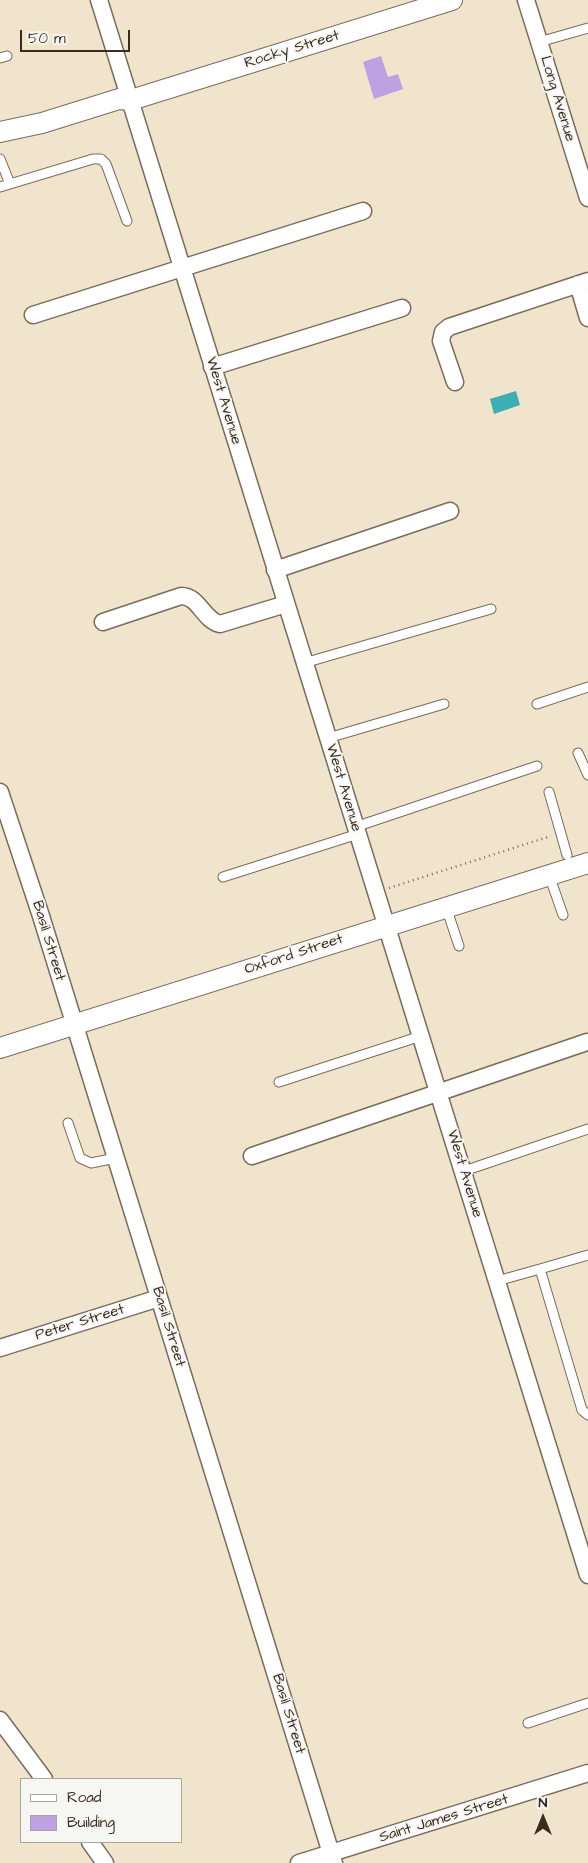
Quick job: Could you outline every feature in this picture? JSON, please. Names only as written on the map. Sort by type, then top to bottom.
[{"type":"street","name":"West Avenue","points":[[99,0],[588,1575]]},
{"type":"street","name":"Rocky Street","points":[[0,132],[42,123],[119,99],[131,100],[452,0]]},
{"type":"street","name":"Long Avenue","points":[[526,0],[584,172],[588,198]]},
{"type":"street","name":"Rocky Street","points":[[0,144],[122,108],[131,100]]},
{"type":"street","points":[[33,315],[363,211]]},
{"type":"street","points":[[455,382],[441,341],[443,332],[449,327],[583,283],[588,318]]},
{"type":"street","points":[[212,367],[402,308]]},
{"type":"street","points":[[275,570],[450,511]]},
{"type":"street","points":[[102,622],[181,596],[192,599],[210,620],[220,624],[286,604]]},
{"type":"street","name":"Basil Street","points":[[0,792],[41,916],[332,1858]]},
{"type":"street","name":"Oxford Street","points":[[0,1048],[446,906],[588,863]]},
{"type":"street","points":[[252,1156],[587,1042]]},
{"type":"street","name":"Peter Street","points":[[0,1348],[159,1298]]},
{"type":"street","points":[[0,1720],[43,1778]]},
{"type":"street","name":"Saint James Street","points":[[299,1863],[332,1858],[588,1773]]},
{"type":"street","points":[[91,1843],[105,1863]]},
{"type":"lane","points":[[539,42],[588,28]]},
{"type":"lane","points":[[0,159],[10,184]]},
{"type":"lane","points":[[0,187],[93,159],[101,160],[106,164],[127,221]]},
{"type":"lane","points":[[304,664],[491,609]]},
{"type":"lane","points":[[537,704],[588,687]]},
{"type":"lane","points":[[328,738],[444,704]]},
{"type":"lane","points":[[578,753],[588,775]]},
{"type":"lane","points":[[223,877],[537,766]]},
{"type":"lane","points":[[549,792],[567,855]]},
{"type":"lane","points":[[548,875],[563,915]]},
{"type":"lane","points":[[446,906],[459,946]]},
{"type":"lane","points":[[279,1082],[421,1036]]},
{"type":"lane","points":[[68,1123],[80,1158],[91,1162],[116,1158]]},
{"type":"lane","points":[[464,1171],[588,1129]]},
{"type":"lane","points":[[497,1281],[588,1255]]},
{"type":"lane","points":[[540,1269],[582,1410],[588,1415]]},
{"type":"lane","points":[[528,1723],[588,1703]]},
{"type":"path","points":[[396,886],[495,852],[561,833]]},
{"type":"water","points":[[516,391],[520,405],[494,414],[490,399]]},
{"type":"building","points":[[381,56],[388,77],[398,74],[403,89],[374,99],[363,62]]}]
